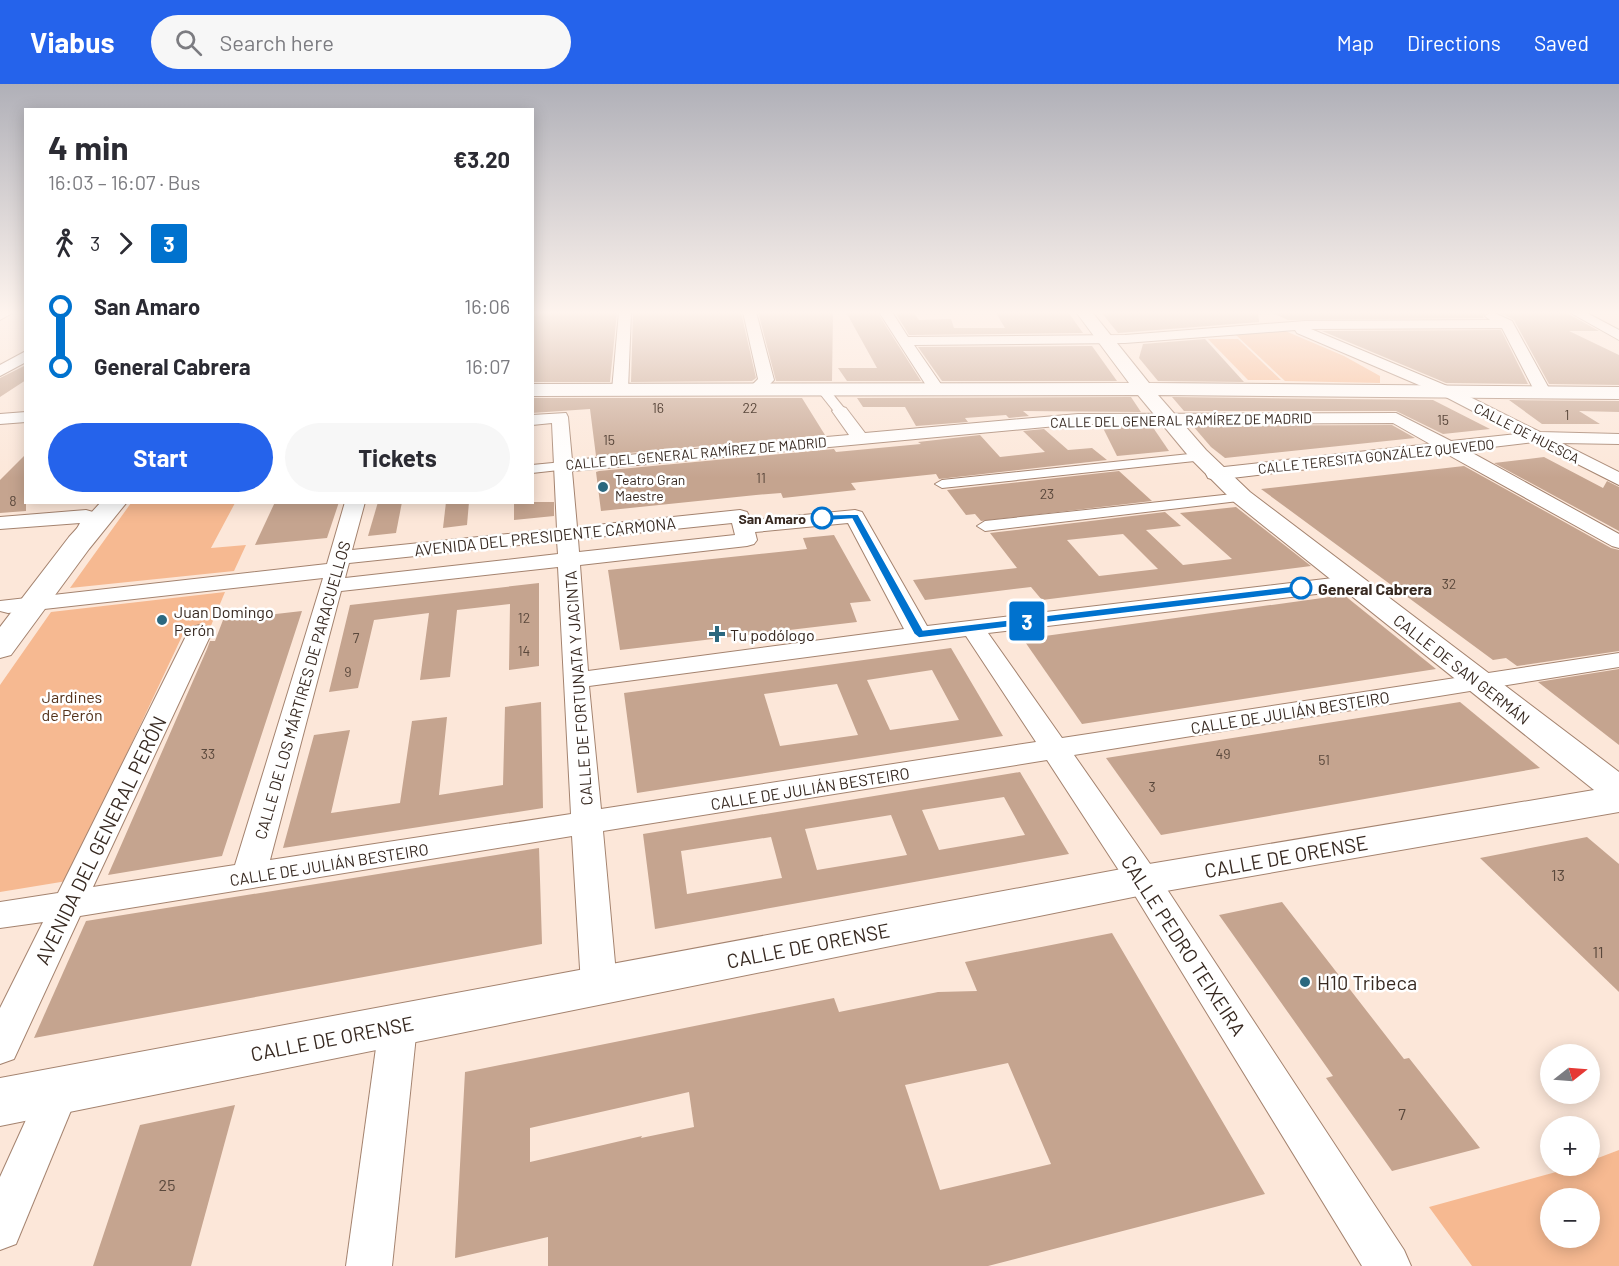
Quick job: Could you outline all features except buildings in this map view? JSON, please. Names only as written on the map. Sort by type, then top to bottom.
[{"type":"main road","points":[[0,648],[14,609],[83,521],[112,504]]},
{"type":"street","points":[[620,390],[621,367]]},
{"type":"street","points":[[755,390],[766,380],[763,367]]},
{"type":"street","points":[[922,367],[937,390]]},
{"type":"street","name":"CALLE DE SAN GERMÁN","points":[[1126,367],[1199,458],[1242,498],[1619,791]]},
{"type":"street","name":"CALLE DE HUESCA","points":[[1391,367],[1446,391],[1619,479]]},
{"type":"street","points":[[1530,367],[1543,392]]},
{"type":"street","points":[[534,390],[1143,389],[1619,393]]},
{"type":"street","points":[[823,390],[860,438]]},
{"type":"street","points":[[0,419],[24,417]]},
{"type":"street","name":"CALLE DE FORTUNATA Y JACINTA","points":[[534,420],[560,417],[576,680],[599,985]]},
{"type":"street","name":"CALLE DEL GENERAL RAMÍREZ DE MADRID","points":[[534,469],[1078,419],[1396,418],[1619,542]]},
{"type":"street","name":"CALLE TERESITA GONZÁLEZ QUEVEDO","points":[[1215,474],[1536,437],[1619,439]]},
{"type":"street","points":[[942,484],[1199,458]]},
{"type":"street","points":[[985,526],[1242,498]]},
{"type":"street","name":"CALLE DE LOS MÁRTIRES DE PARACUELLOS","points":[[246,876],[255,858],[354,504]]},
{"type":"street","name":"AVENIDA DEL PRESIDENTE CARMONA","points":[[14,609],[335,571],[568,532],[740,516],[747,540],[569,559],[335,571]]},
{"type":"street","name":"AVENIDA DEL PRESIDENTE CARMONA","points":[[744,527],[855,516],[919,634]]},
{"type":"street","points":[[0,523],[83,521]]},
{"type":"street","points":[[576,680],[919,634],[1350,583]]},
{"type":"street","name":"CALLE PEDRO TEIXEIRA","points":[[973,628],[1143,880],[1388,1266]]},
{"type":"street","name":"AVENIDA DEL GENERAL PERÓN","points":[[0,1047],[200,632]]},
{"type":"street","name":"CALLE DE JULIÁN BESTEIRO","points":[[0,915],[1619,660]]},
{"type":"street","name":"CALLE DE ORENSE","points":[[0,1102],[1143,880],[1619,799]]},
{"type":"street","points":[[369,1266],[398,1026]]},
{"type":"street","points":[[0,1228],[16,1167],[59,1090]]},
{"type":"green space","points":[[1235,367],[1268,367],[1281,380],[1248,380]]},
{"type":"green space","points":[[1270,367],[1364,367],[1380,376],[1380,383],[1285,381]]},
{"type":"green space","points":[[130,504],[234,504],[211,548],[246,545],[234,571],[70,588]]},
{"type":"green space","name":"Jardines de Perón","points":[[225,592],[210,628],[184,632],[67,881],[0,892],[0,685],[51,612]]},
{"type":"green space","points":[[1619,1150],[1619,1266],[1472,1266],[1429,1207],[1542,1176],[1600,1176],[1600,1157]]},
{"type":"bus line","name":"3","points":[[822,518],[855,516],[919,634],[1301,588]]},
{"type":"place","name":"Teatro Gran Maestre","points":[[603,487]]},
{"type":"place","name":"San Amaro","points":[[822,518]]},
{"type":"place","name":"General Cabrera","points":[[1301,588]]},
{"type":"place","name":"Juan Domingo Perón","points":[[162,620]]},
{"type":"place","name":"Tu podólogo","points":[[717,634]]},
{"type":"place","name":"H10 Tribeca","points":[[1305,982]]}]
